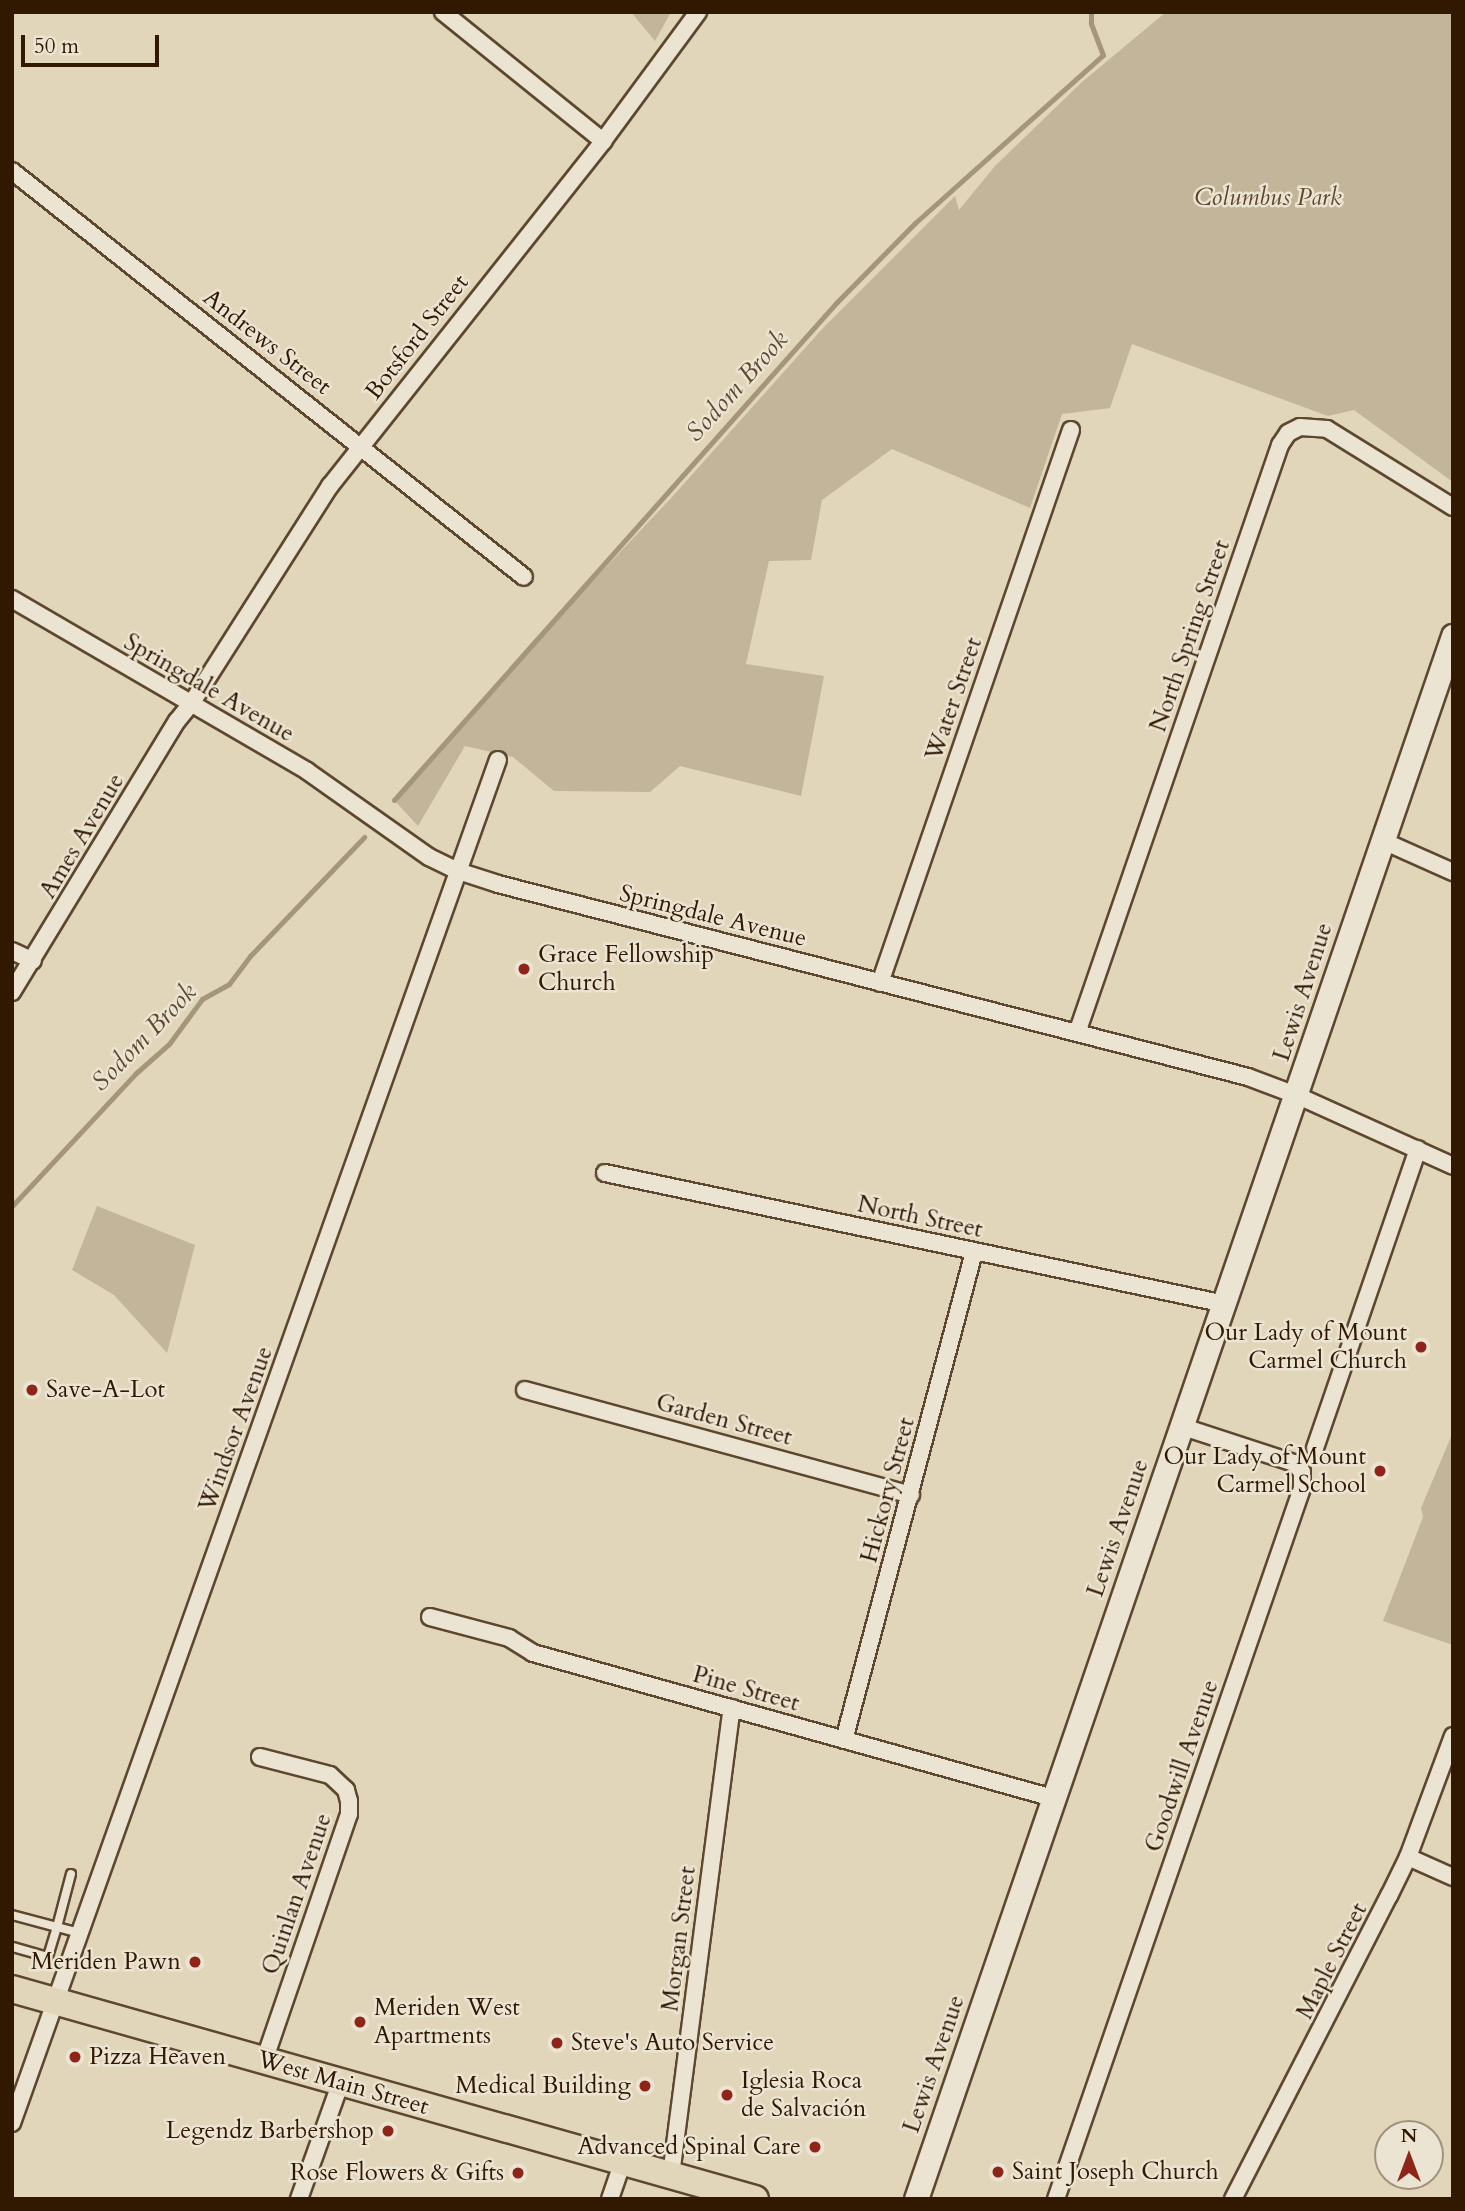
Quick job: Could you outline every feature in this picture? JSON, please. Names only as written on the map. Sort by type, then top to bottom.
[{"type":"main road","name":"Lewis Avenue","points":[[916,2199],[1453,636]]},
{"type":"main road","name":"West Main Street","points":[[12,1989],[755,2199]]},
{"type":"street","points":[[443,12],[603,141]]},
{"type":"street","name":"Botsford Street","points":[[191,704],[330,486],[603,141],[698,12]]},
{"type":"street","name":"Andrews Street","points":[[12,171],[361,445],[524,577]]},
{"type":"street","name":"North Spring Street","points":[[1077,1033],[1280,445],[1288,433],[1300,427],[1327,429],[1453,507]]},
{"type":"street","name":"Water Street","points":[[880,983],[1071,430]]},
{"type":"street","name":"Springdale Avenue","points":[[12,599],[307,771],[429,857],[458,871],[498,884],[1248,1077],[1296,1094],[1453,1166]]},
{"type":"street","name":"Ames Avenue","points":[[12,992],[177,721],[191,704]]},
{"type":"street","name":"Windsor Avenue","points":[[12,2123],[498,760]]},
{"type":"street","points":[[1381,840],[1453,872]]},
{"type":"street","points":[[12,951],[33,961]]},
{"type":"street","points":[[1315,1448],[1418,1149]]},
{"type":"street","name":"North Street","points":[[605,1173],[1225,1304]]},
{"type":"street","name":"Hickory Street","points":[[844,1740],[974,1252]]},
{"type":"street","name":"Garden Street","points":[[525,1390],[911,1495]]},
{"type":"street","name":"Goodwill Avenue","points":[[1056,2199],[1303,1488],[1303,1477],[1294,1463],[1180,1426]]},
{"type":"street","name":"Pine Street","points":[[430,1617],[509,1638],[533,1653],[1053,1798]]},
{"type":"street","name":"Morgan Street","points":[[671,2175],[732,1708]]},
{"type":"street","name":"Maple Street","points":[[1237,2198],[1408,1857],[1453,1736]]},
{"type":"street","name":"Quinlan Avenue","points":[[260,1757],[330,1775],[346,1790],[349,1801],[349,1814],[264,2061]]},
{"type":"street","points":[[1408,1857],[1453,1877]]},
{"type":"street","points":[[299,2199],[341,2082]]},
{"type":"street","points":[[610,2199],[623,2161]]},
{"type":"lane","points":[[12,1947],[48,1957],[71,1874]]},
{"type":"lane","points":[[12,1915],[80,1933]]},
{"type":"green space","points":[[631,12],[671,12],[655,41]]},
{"type":"green space","name":"Columbus Park","points":[[1166,12],[1453,12],[1453,482],[1354,410],[1328,416],[1132,344],[1110,408],[1062,414],[1030,508],[892,449],[822,500],[811,560],[769,561],[746,664],[824,676],[801,796],[680,766],[650,792],[554,791],[513,757],[465,746],[418,826],[394,800],[520,658],[672,497],[823,328],[955,196],[959,210],[995,166],[1082,82]]},
{"type":"green space","points":[[97,1206],[195,1245],[167,1353],[114,1295],[72,1270]]},
{"type":"green space","points":[[1453,1432],[1453,1645],[1383,1621],[1423,1517],[1421,1508]]},
{"type":"waterway","name":"Sodom Brook","points":[[394,800],[837,302],[915,223],[1103,55],[1091,23],[1091,12]]},
{"type":"waterway","name":"Sodom Brook","points":[[12,1206],[135,1074],[169,1044],[202,999],[229,984],[250,956],[364,837]]},
{"type":"place","name":"Grace Fellowship Church","points":[[524,969]]},
{"type":"place","name":"Our Lady of Mount Carmel Church","points":[[1421,1347]]},
{"type":"place","name":"Save-A-Lot","points":[[32,1390]]},
{"type":"place","name":"Our Lady of Mount Carmel School","points":[[1380,1471]]},
{"type":"place","name":"Meriden Pawn","points":[[195,1962]]},
{"type":"place","name":"Meriden West Apartments","points":[[360,2022]]},
{"type":"place","name":"Steve's Auto Service","points":[[557,2043]]},
{"type":"place","name":"Pizza Heaven","points":[[75,2057]]},
{"type":"place","name":"Medical Building","points":[[645,2086]]},
{"type":"place","name":"Iglesia Roca de Salvación","points":[[727,2095]]},
{"type":"place","name":"Legendz Barbershop","points":[[388,2131]]},
{"type":"place","name":"Advanced Spinal Care","points":[[815,2147]]},
{"type":"place","name":"Saint Joseph Church","points":[[998,2172]]},
{"type":"place","name":"Rose Flowers & Gifts","points":[[518,2173]]}]
